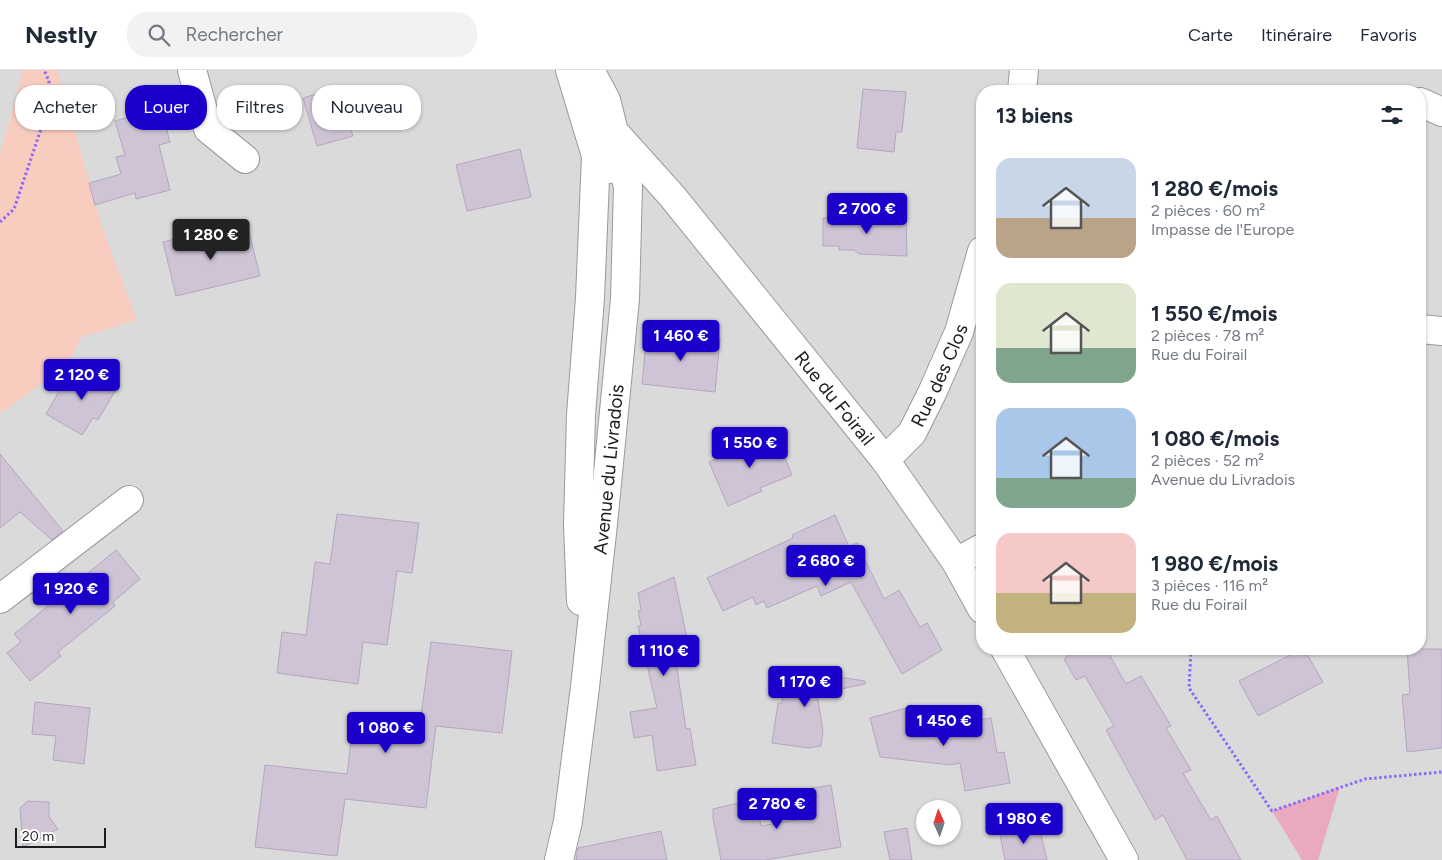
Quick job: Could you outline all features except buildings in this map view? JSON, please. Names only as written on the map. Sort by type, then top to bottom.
[{"type":"street","points":[[192,70],[208,130],[245,159]]},
{"type":"street","points":[[570,70],[596,156],[628,187],[672,196]]},
{"type":"street","name":"Rue du Foirail","points":[[590,70],[606,100],[615,134],[672,196],[885,460],[956,562],[976,598]]},
{"type":"street","points":[[1023,85],[1024,70]]},
{"type":"street","points":[[1426,105],[1442,112]]},
{"type":"street","name":"Avenue du Livradois","points":[[559,860],[568,821],[585,687],[625,299],[628,187],[615,134]]},
{"type":"street","name":"Avenue du Livradois","points":[[585,687],[578,524],[581,415],[590,298],[596,156]]},
{"type":"street","name":"Rue des Clos","points":[[885,460],[912,433],[932,393],[970,331],[976,291]]},
{"type":"street","points":[[1426,330],[1442,331]]},
{"type":"street","points":[[0,599],[129,500]]},
{"type":"street","points":[[956,562],[976,551]]},
{"type":"street","points":[[1008,655],[1124,860]]},
{"type":"path","points":[[0,222],[14,208],[42,123],[49,81],[44,70]]},
{"type":"path","points":[[1191,655],[1189,688],[1272,811],[1364,779],[1442,772]]},
{"type":"shaded area","points":[[0,70],[1442,70],[1442,860],[0,860]]},
{"type":"shaded area","points":[[20,70],[57,70],[61,85],[19,85],[22,76]]},
{"type":"shaded area","points":[[15,101],[15,130],[74,130],[103,230],[137,320],[81,337],[68,364],[0,414],[0,155]]},
{"type":"shaded area","points":[[1340,787],[1318,860],[1302,860],[1272,811]]}]
